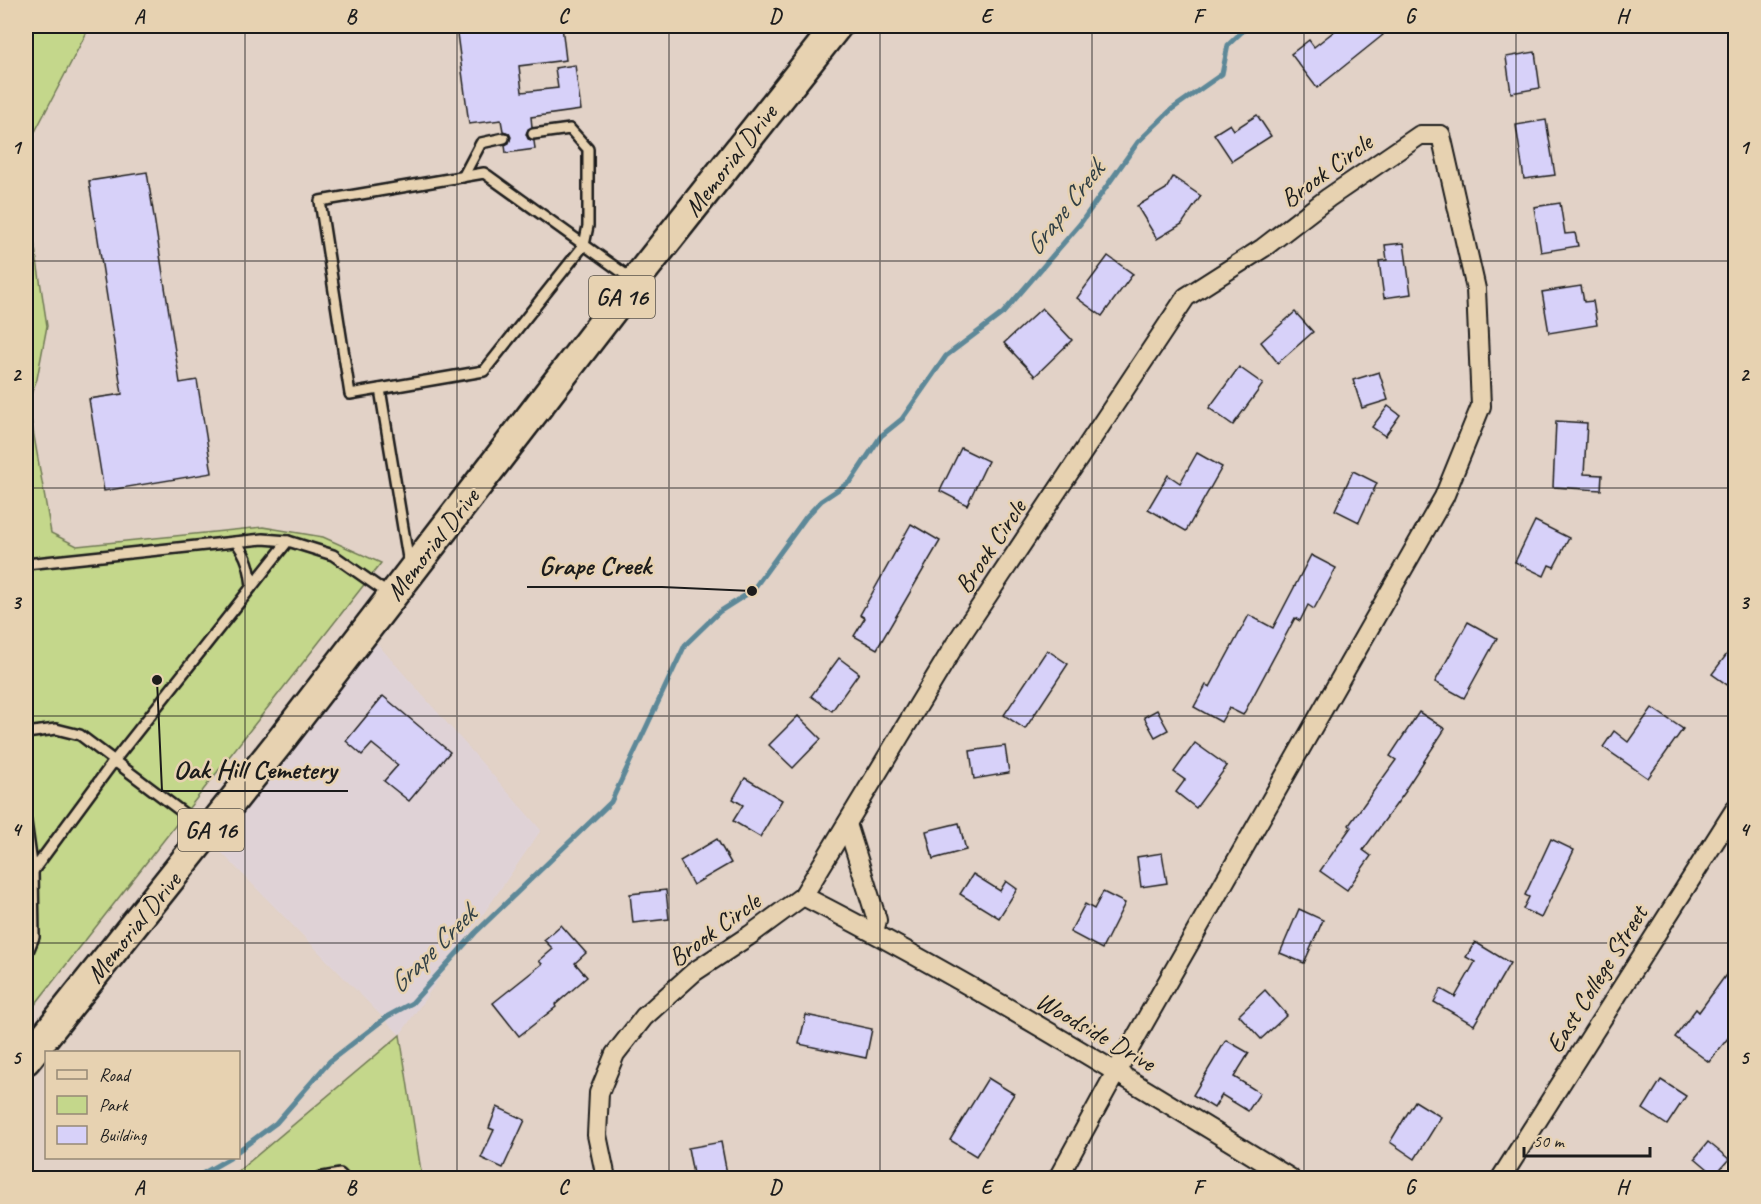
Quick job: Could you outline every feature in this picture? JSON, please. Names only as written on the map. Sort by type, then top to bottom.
[{"type":"main road","name":"Memorial Drive","points":[[26,1060],[208,832],[635,281],[837,26]]},
{"type":"street","name":"Brook Circle","points":[[606,1179],[597,1135],[599,1093],[615,1054],[644,1017],[694,972],[803,896],[956,643],[1186,297],[1263,248],[1328,198],[1420,135],[1440,135],[1476,289],[1481,406],[1444,498],[1116,1072],[1058,1179]]},
{"type":"street","name":"East College Street","points":[[1501,1179],[1736,807]]},
{"type":"street","points":[[847,824],[877,920],[874,932]]},
{"type":"street","name":"Woodside Drive","points":[[803,896],[874,932],[1116,1072],[1290,1179]]},
{"type":"lane","points":[[533,134],[570,129],[588,150],[588,226],[584,244],[484,371],[350,394],[320,201],[484,173],[584,244],[635,281]]},
{"type":"lane","points":[[463,177],[481,143],[504,138]]},
{"type":"lane","points":[[380,389],[411,571]]},
{"type":"lane","points":[[26,564],[263,539],[288,541],[333,555],[392,596]]},
{"type":"lane","points":[[33,871],[114,761],[288,541]]},
{"type":"lane","points":[[236,542],[250,566],[252,586]]},
{"type":"lane","points":[[26,733],[56,729],[80,735],[208,832]]},
{"type":"lane","points":[[26,822],[33,871],[34,937],[26,956]]},
{"type":"lane","points":[[318,1179],[340,1174],[344,1179]]},
{"type":"shaded area","points":[[374,640],[541,830],[400,1035],[211,842]]},
{"type":"green space","points":[[26,26],[90,26],[26,149]]},
{"type":"green space","points":[[26,189],[47,326],[37,379],[28,402],[51,533],[77,546],[263,527],[323,537],[381,563],[26,1016]]},
{"type":"green space","points":[[400,1035],[422,1178],[230,1178]]},
{"type":"building","points":[[456,26],[562,26],[566,60],[519,66],[522,92],[558,88],[555,68],[575,65],[581,110],[531,117],[532,127],[526,134],[528,139],[534,141],[535,149],[506,153],[505,145],[509,143],[511,137],[509,133],[503,131],[501,120],[469,124]]},
{"type":"building","points":[[1341,26],[1376,26],[1383,35],[1317,88],[1291,54],[1309,40],[1314,47]]},
{"type":"building","points":[[1535,52],[1540,88],[1511,93],[1506,57]]},
{"type":"building","points":[[1257,115],[1271,136],[1232,161],[1214,134],[1230,124],[1234,130]]},
{"type":"building","points":[[1546,120],[1555,175],[1524,179],[1516,125]]},
{"type":"building","points":[[147,172],[180,383],[197,380],[212,473],[104,491],[89,399],[122,394],[89,181]]},
{"type":"building","points":[[1173,177],[1201,196],[1182,224],[1157,239],[1137,206],[1166,189]]},
{"type":"building","points":[[1560,203],[1565,234],[1575,233],[1578,246],[1541,252],[1534,207]]},
{"type":"building","points":[[1404,243],[1411,294],[1384,298],[1379,261],[1387,260],[1385,245]]},
{"type":"building","points":[[1108,256],[1133,274],[1102,316],[1077,298]]},
{"type":"building","points":[[1581,286],[1584,302],[1593,301],[1597,325],[1549,333],[1542,292]]},
{"type":"building","points":[[1042,308],[1072,340],[1035,376],[1004,343]]},
{"type":"building","points":[[1295,312],[1313,332],[1278,363],[1261,342]]},
{"type":"building","points":[[1239,367],[1263,384],[1233,425],[1209,408]]},
{"type":"building","points":[[1379,372],[1388,400],[1362,408],[1353,380]]},
{"type":"building","points":[[1388,406],[1400,415],[1385,436],[1372,427]]},
{"type":"building","points":[[1556,421],[1587,423],[1584,474],[1602,475],[1601,490],[1553,487]]},
{"type":"building","points":[[961,448],[988,461],[967,505],[940,491]]},
{"type":"building","points":[[1197,453],[1222,467],[1186,531],[1148,509],[1168,475],[1180,483]]},
{"type":"building","points":[[1353,471],[1377,483],[1359,522],[1335,510]]},
{"type":"building","points":[[1535,521],[1569,538],[1554,567],[1549,565],[1544,576],[1515,562]]},
{"type":"building","points":[[911,524],[940,541],[877,649],[854,636],[865,618],[860,615]]},
{"type":"building","points":[[1311,555],[1336,568],[1314,609],[1308,605],[1300,621],[1295,618],[1243,715],[1229,708],[1221,722],[1194,707],[1206,685],[1210,687],[1249,615],[1273,628]]},
{"type":"building","points":[[1468,622],[1497,638],[1464,698],[1435,682]]},
{"type":"building","points":[[1736,642],[1736,691],[1712,674]]},
{"type":"building","points":[[1047,650],[1068,664],[1025,729],[1004,715]]},
{"type":"building","points":[[839,658],[859,673],[832,711],[811,696]]},
{"type":"building","points":[[383,696],[450,752],[409,801],[384,781],[398,765],[372,744],[362,755],[346,741]]},
{"type":"building","points":[[1652,708],[1683,729],[1648,778],[1603,747],[1614,731],[1628,742]]},
{"type":"building","points":[[1157,710],[1168,730],[1155,737],[1144,717]]},
{"type":"building","points":[[1419,712],[1445,729],[1406,791],[1363,850],[1371,856],[1347,890],[1320,871],[1351,827],[1349,825],[1396,760],[1390,756]]},
{"type":"building","points":[[798,716],[821,739],[793,768],[769,745]]},
{"type":"building","points":[[1195,743],[1227,766],[1196,808],[1176,792],[1185,780],[1174,772]]},
{"type":"building","points":[[1005,746],[1009,773],[974,779],[970,751]]},
{"type":"building","points":[[745,778],[782,800],[760,837],[733,821],[743,805],[733,799]]},
{"type":"building","points":[[959,823],[966,850],[933,859],[926,831]]},
{"type":"building","points":[[717,839],[731,863],[693,885],[680,861]]},
{"type":"building","points":[[1551,839],[1574,850],[1541,918],[1523,909],[1529,897],[1525,895]]},
{"type":"building","points":[[1162,853],[1167,883],[1141,887],[1137,857]]},
{"type":"building","points":[[973,874],[1000,891],[1006,881],[1017,889],[999,918],[960,894]]},
{"type":"building","points":[[666,890],[669,919],[633,923],[630,894]]},
{"type":"building","points":[[1103,892],[1125,903],[1102,949],[1070,932],[1085,904],[1094,909]]},
{"type":"building","points":[[1299,909],[1323,920],[1304,963],[1280,953]]},
{"type":"building","points":[[561,925],[586,953],[575,963],[587,977],[555,1005],[556,1007],[519,1036],[493,1003],[542,964],[539,961],[553,949],[544,940]]},
{"type":"building","points":[[1475,942],[1510,963],[1474,1025],[1434,1002],[1441,989],[1455,997],[1475,962],[1466,957]]},
{"type":"building","points":[[1736,961],[1736,1028],[1709,1062],[1675,1037],[1696,1009],[1699,1012]]},
{"type":"building","points":[[1265,990],[1287,1015],[1261,1039],[1239,1015]]},
{"type":"building","points":[[806,1015],[872,1029],[866,1058],[799,1044]]},
{"type":"building","points":[[1226,1040],[1249,1053],[1234,1077],[1260,1093],[1248,1111],[1222,1095],[1214,1108],[1193,1095]]},
{"type":"building","points":[[988,1078],[1014,1094],[976,1156],[950,1140]]},
{"type":"building","points":[[1661,1080],[1686,1096],[1667,1125],[1643,1109]]},
{"type":"building","points":[[1415,1101],[1441,1117],[1415,1159],[1390,1142]]},
{"type":"building","points":[[497,1107],[525,1120],[503,1168],[481,1158],[494,1130],[489,1128]]},
{"type":"building","points":[[721,1142],[728,1179],[694,1179],[688,1148]]},
{"type":"building","points":[[1708,1142],[1729,1159],[1715,1175],[1695,1158]]},
{"type":"waterway","name":"Grape Creek","points":[[240,1150],[276,1123],[330,1061],[388,1016],[412,1003],[475,933],[611,802],[685,645],[719,612],[752,591],[806,517],[821,501],[851,481],[881,436],[902,419],[946,356],[1003,313],[1080,224],[1138,142],[1172,109],[1222,74],[1228,45],[1248,26]]},
{"type":"waterway","name":"Grape Creek","points":[[195,1178],[228,1159]]},
{"type":"place","name":"Grape Creek","points":[[752,591]]},
{"type":"place","name":"Oak Hill Cemetery","points":[[157,680]]}]
